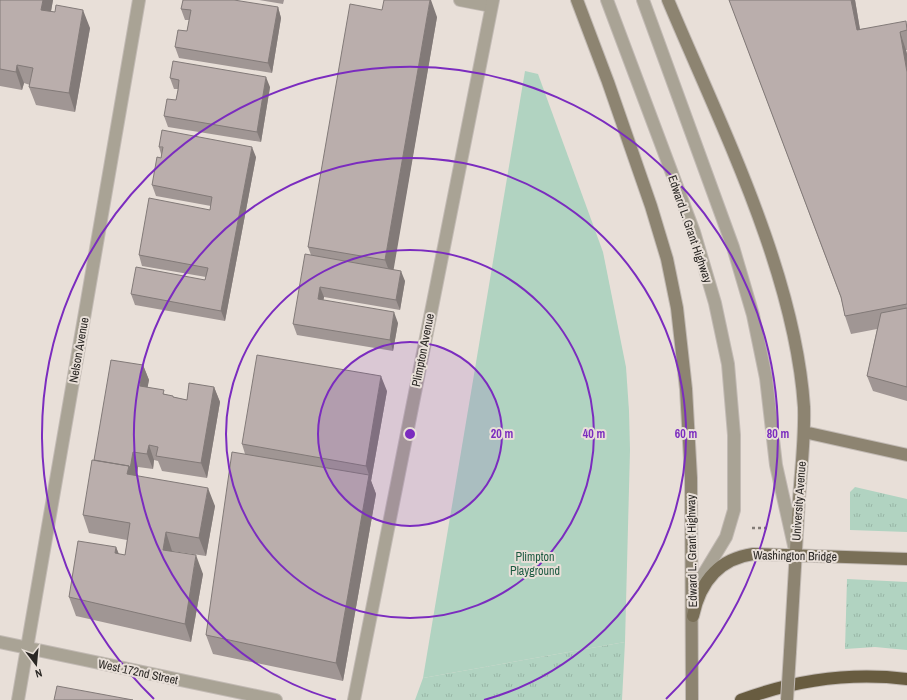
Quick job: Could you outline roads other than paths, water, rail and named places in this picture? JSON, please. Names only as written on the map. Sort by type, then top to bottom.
[{"type":"highway","points":[[741,700],[790,684],[809,681],[870,676],[907,679]]},
{"type":"main road","name":"Edward L. Grant Highway","points":[[576,0],[608,82],[651,206],[667,259],[677,308],[684,358],[689,428],[693,616]]},
{"type":"main road","points":[[668,0],[736,162],[774,264],[792,330],[803,405],[804,432],[907,455]]},
{"type":"main road","name":"University Avenue","points":[[787,700],[804,432]]},
{"type":"main road","name":"Washington Bridge","points":[[693,616],[698,596],[703,587],[720,567],[732,559],[753,554],[907,559]]},
{"type":"main road","points":[[692,694],[693,616]]},
{"type":"street","name":"Nelson Avenue","points":[[18,700],[139,0]]},
{"type":"street","points":[[460,0],[492,3]]},
{"type":"street","name":"Edward L. Grant Highway","points":[[607,0],[696,239],[715,303],[728,364],[734,435],[734,510],[726,537],[700,580],[695,597],[693,616]]},
{"type":"street","points":[[643,0],[700,160],[733,247],[753,315],[766,378],[776,465],[796,555]]},
{"type":"street","name":"Plimpton Avenue","points":[[354,700],[492,3]]},
{"type":"street","name":"West 172nd Street","points":[[0,642],[27,649],[276,700]]},
{"type":"park label","name":"Plimpton Playground","points":[[535,564]]}]
